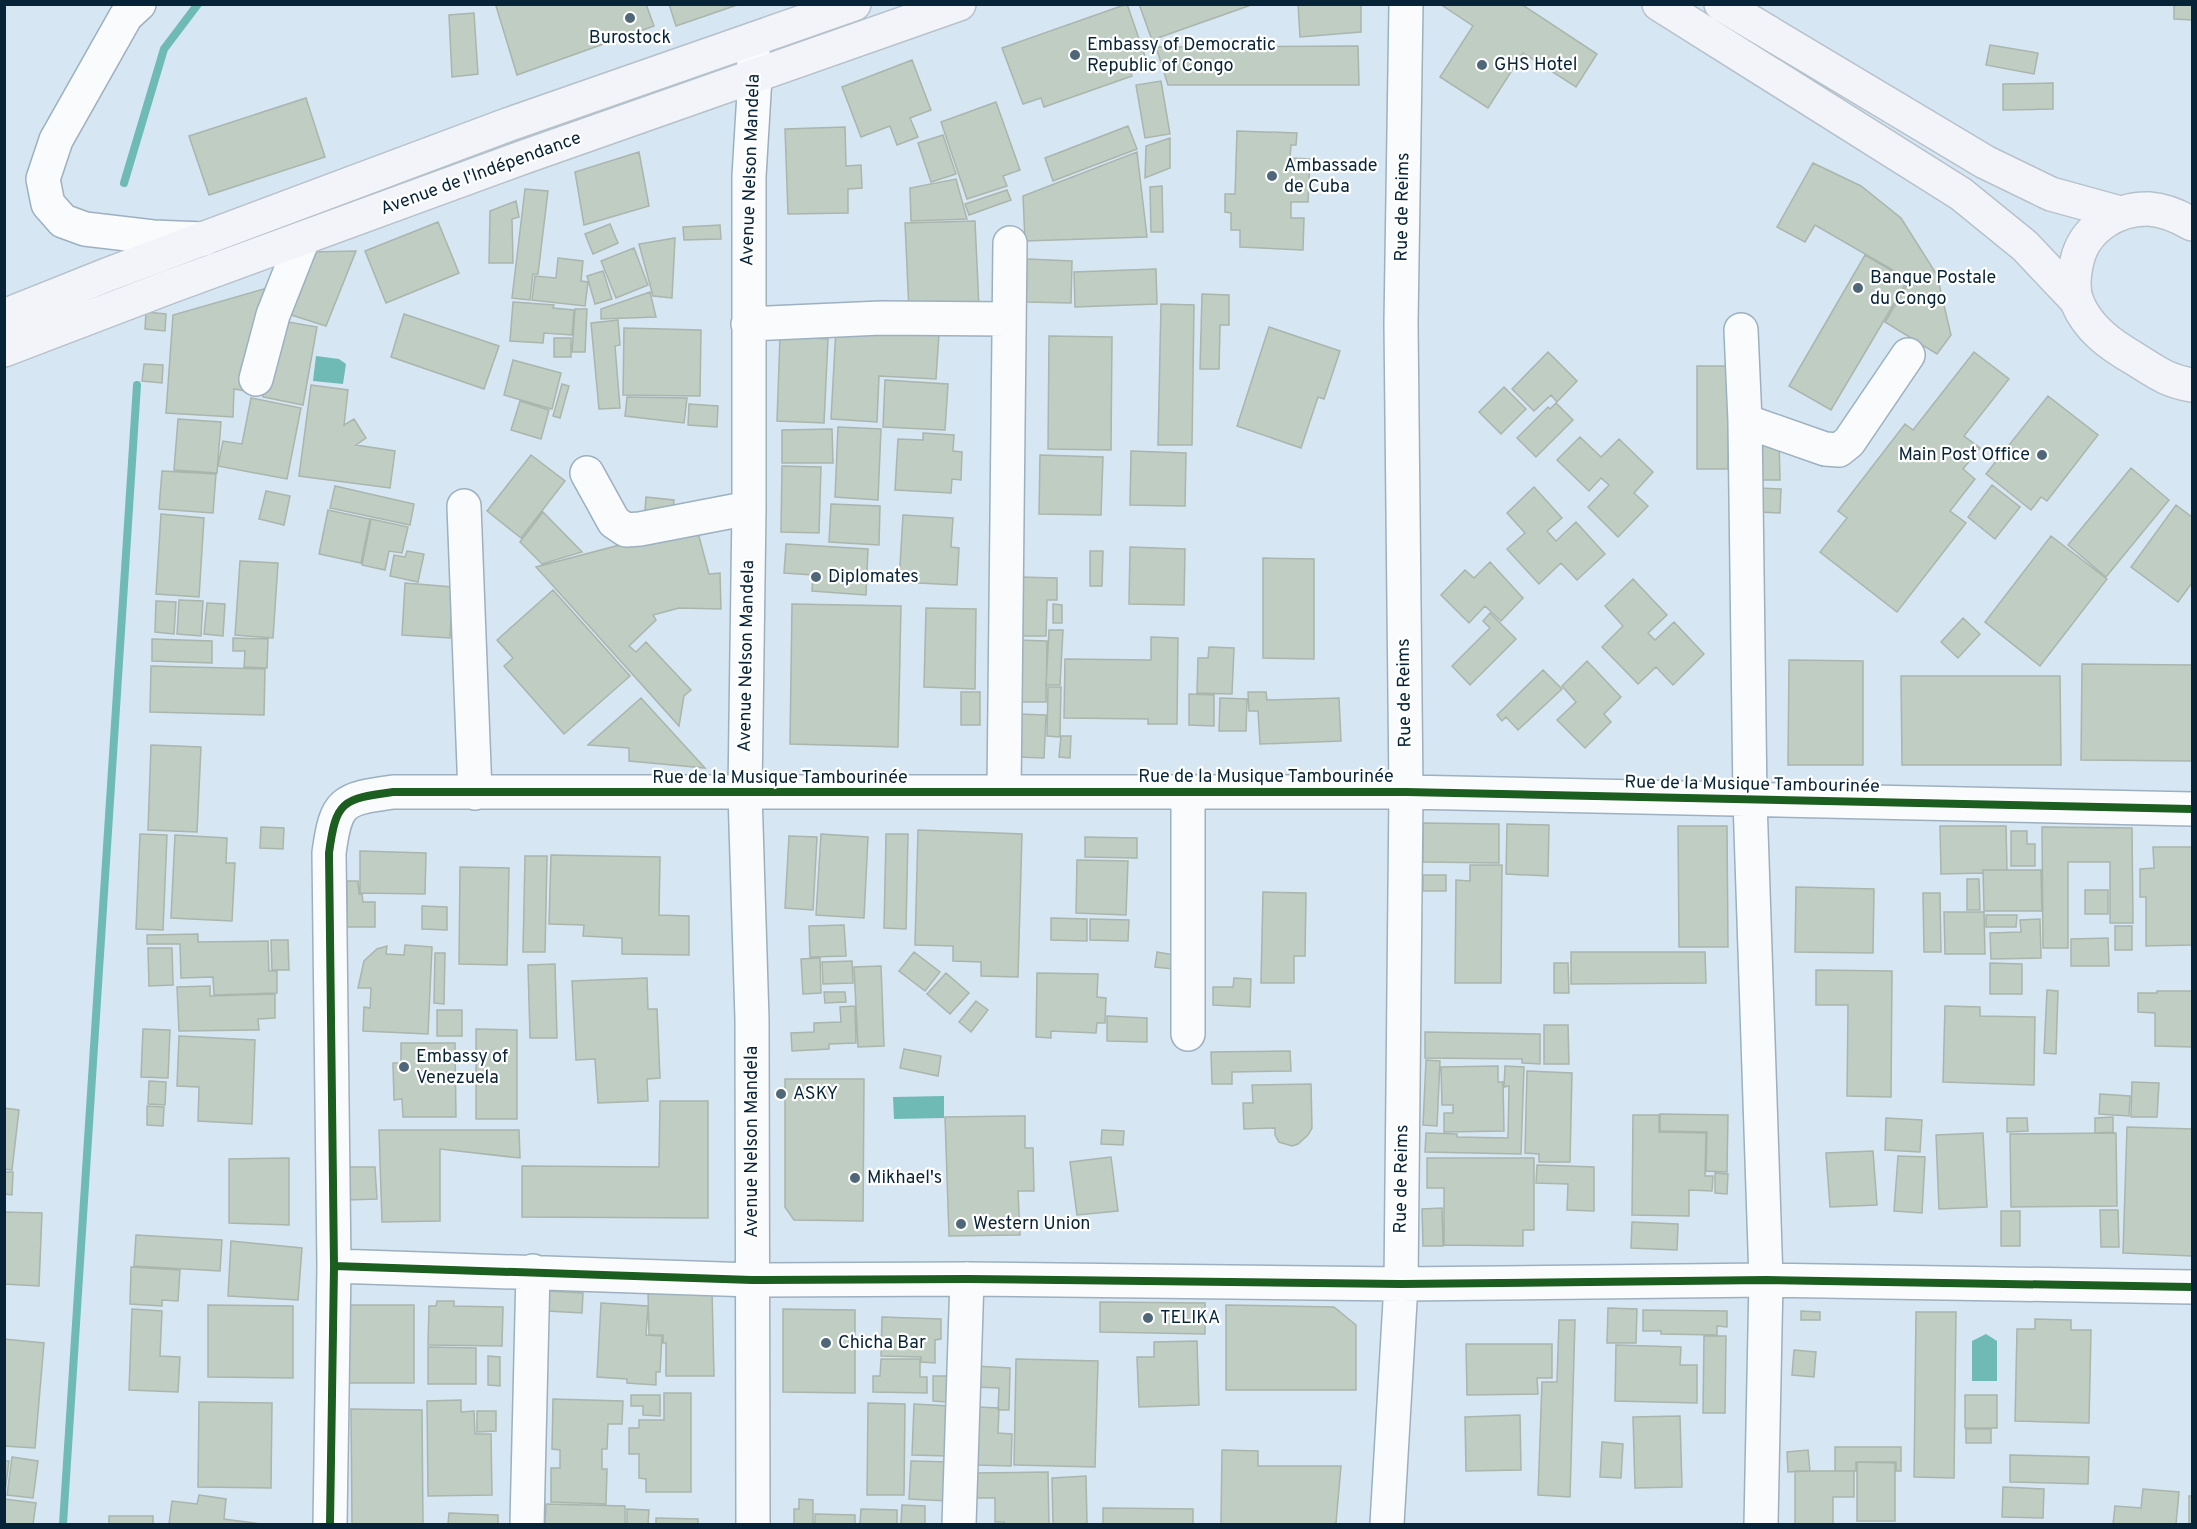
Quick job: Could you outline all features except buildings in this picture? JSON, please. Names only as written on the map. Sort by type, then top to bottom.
[{"type":"main road","name":"Avenue de l'Indépendance","points":[[4,350],[24,320],[109,274],[507,125],[854,4]]},
{"type":"main road","name":"Avenue de l'Indépendance","points":[[24,320],[169,287],[524,157],[959,4]]},
{"type":"main road","points":[[1659,4],[1961,194],[2025,246],[2077,301],[2092,327],[2112,345],[2172,382],[2193,385]]},
{"type":"main road","points":[[1721,4],[1985,162],[2051,194],[2120,213]]},
{"type":"main road","points":[[2077,301],[2073,276],[2079,249],[2096,227],[2120,213],[2150,209],[2178,216],[2193,224]]},
{"type":"street","points":[[139,4],[126,16],[56,140],[43,179],[48,204],[63,221],[85,229],[153,237],[206,239]]},
{"type":"street","name":"Rue de Reims","points":[[1387,1524],[1401,1284],[1406,792],[1401,323],[1406,4]]},
{"type":"street","name":"Avenue Nelson Mandela","points":[[752,40],[755,77],[749,176],[749,508],[745,793],[752,1019],[753,1524]]},
{"type":"street","points":[[256,379],[273,315],[303,239]]},
{"type":"street","points":[[1004,792],[1010,243]]},
{"type":"street","points":[[748,324],[881,318],[1008,319]]},
{"type":"street","points":[[1741,330],[1745,420],[1750,800],[1766,1280],[1761,1524]]},
{"type":"street","points":[[1745,420],[1825,449],[1839,450],[1849,442],[1908,355]]},
{"type":"street","points":[[587,473],[614,522],[626,530],[649,528],[749,508]]},
{"type":"street","points":[[464,506],[475,793]]},
{"type":"street","name":"Rue de la Musique Tambourinée","points":[[334,1266],[329,853],[333,823],[342,806],[364,796],[393,792],[1406,792],[2193,809]]},
{"type":"street","points":[[1188,793],[1188,1034]]},
{"type":"street","points":[[330,1524],[334,1266],[752,1280],[967,1279],[1401,1284],[1766,1280],[2193,1287]]},
{"type":"street","points":[[527,1524],[533,1271]]},
{"type":"street","points":[[959,1524],[967,1279]]},
{"type":"shaded area","points":[[316,356],[339,359],[346,364],[343,384],[313,381]]},
{"type":"shaded area","points":[[944,1096],[944,1118],[894,1119],[893,1097]]},
{"type":"shaded area","points":[[1986,1334],[1997,1341],[1997,1381],[1972,1381],[1972,1341]]},
{"type":"waterway","points":[[124,183],[164,49],[198,4]]},
{"type":"waterway","points":[[63,1524],[137,385]]},
{"type":"cycle path","points":[[330,1524],[334,1266],[329,853],[339,813],[344,806],[362,797],[393,792],[1406,792],[2192,809]]},
{"type":"cycle path","points":[[334,1266],[752,1280],[967,1279],[1401,1284],[1766,1280],[2192,1287]]},
{"type":"place","name":"Burostock","points":[[630,18]]},
{"type":"place","name":"Embassy of Democratic Republic of Congo","points":[[1075,55]]},
{"type":"place","name":"GHS Hotel","points":[[1482,65]]},
{"type":"place","name":"Ambassade de Cuba","points":[[1272,176]]},
{"type":"place","name":"Banque Postale du Congo","points":[[1858,288]]},
{"type":"place","name":"Main Post Office","points":[[2042,455]]},
{"type":"place","name":"Diplomates","points":[[816,577]]},
{"type":"place","name":"Embassy of Venezuela","points":[[404,1067]]},
{"type":"place","name":"ASKY","points":[[781,1094]]},
{"type":"place","name":"Mikhael's","points":[[855,1178]]},
{"type":"place","name":"Western Union","points":[[961,1224]]},
{"type":"place","name":"TELIKA","points":[[1148,1318]]},
{"type":"place","name":"Chicha Bar","points":[[826,1343]]}]
